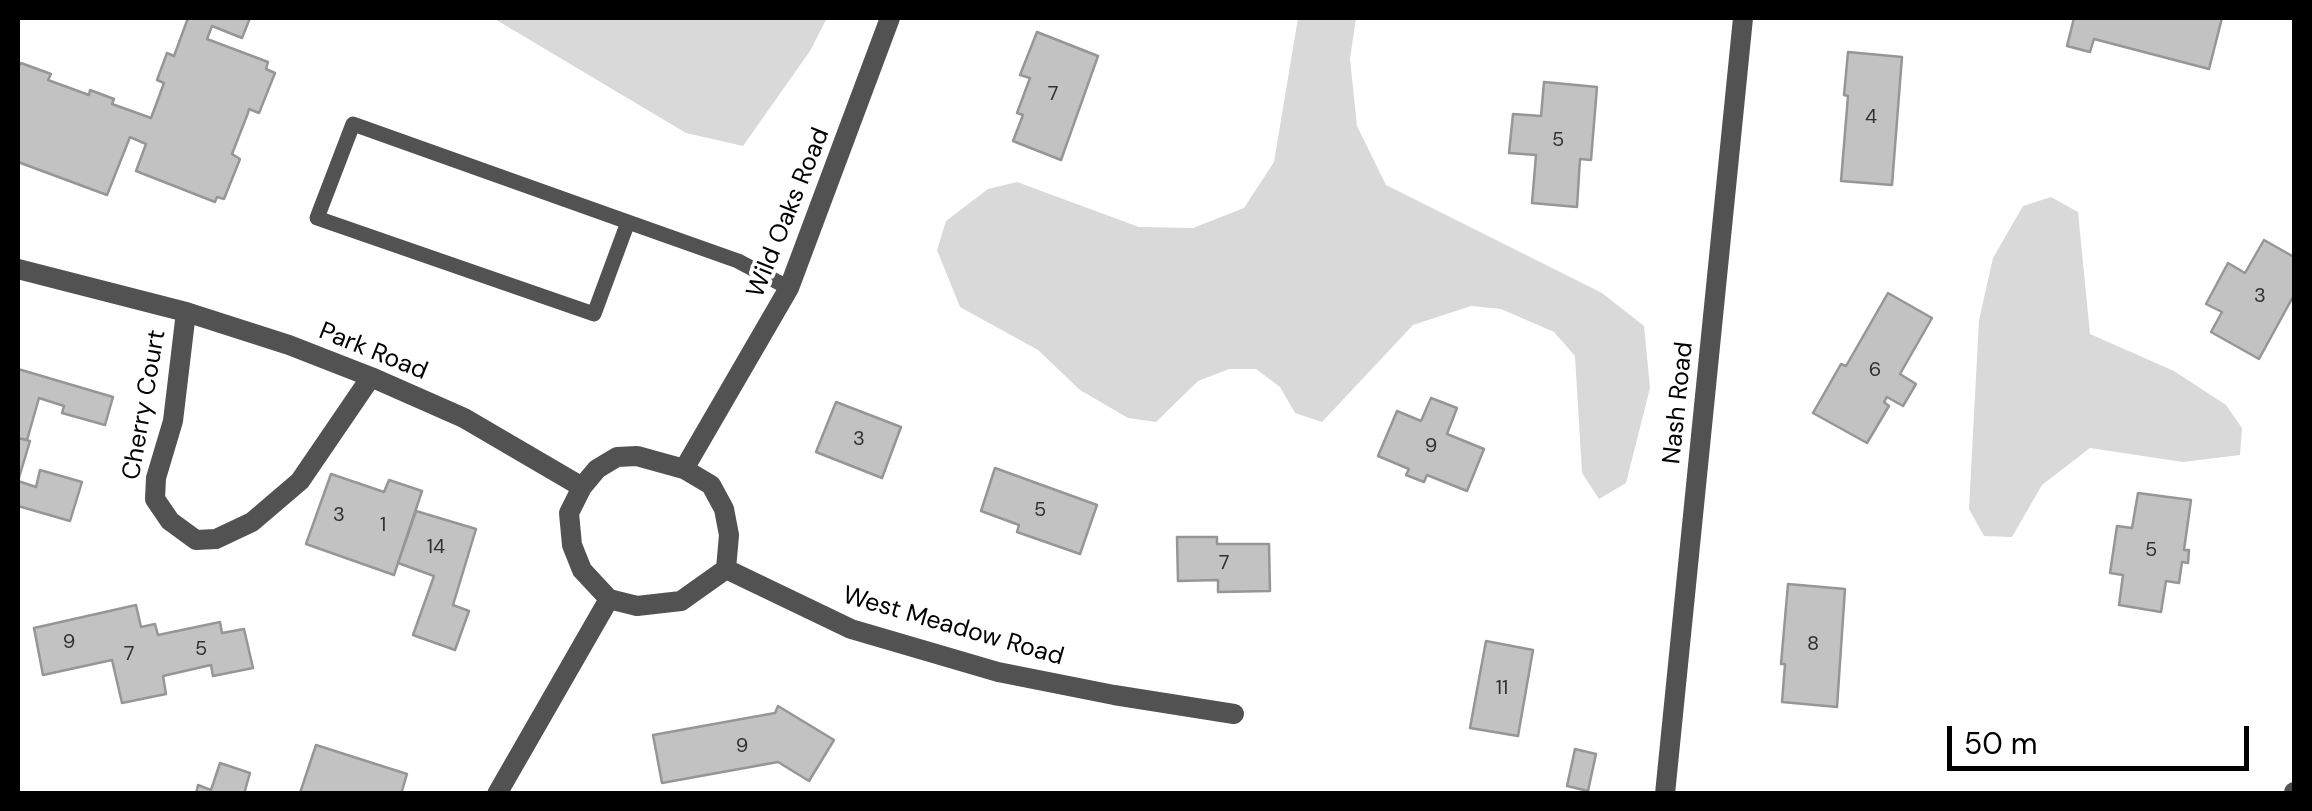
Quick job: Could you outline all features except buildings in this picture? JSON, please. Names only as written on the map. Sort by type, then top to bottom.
[{"type":"street","name":"Wild Oaks Road","points":[[684,469],[789,288],[890,18]]},
{"type":"street","name":"Nash Road","points":[[1666,794],[1743,18]]},
{"type":"street","name":"Park Road","points":[[18,268],[186,312],[289,345],[464,418],[582,487]]},
{"type":"street","name":"Cherry Court","points":[[186,312],[173,422],[156,478],[155,499],[170,520],[196,540],[216,539],[252,522],[300,482],[371,377]]},
{"type":"street","points":[[638,456],[684,469],[711,485],[724,509],[730,535],[726,569],[681,601],[636,606],[608,599],[582,570],[572,545],[569,513],[582,487],[597,469],[617,458],[638,456]]},
{"type":"street","name":"West Meadow Road","points":[[726,569],[850,629],[980,666],[1114,695],[1234,714]]},
{"type":"street","points":[[497,794],[608,599]]},
{"type":"lane","points":[[628,222],[594,314],[317,218],[353,124],[738,260],[789,288]]},
{"type":"shaded area","points":[[493,18],[827,18],[810,51],[743,146],[686,133]]},
{"type":"shaded area","points":[[1298,18],[1356,18],[1350,59],[1357,126],[1386,185],[1602,293],[1644,326],[1650,388],[1626,483],[1599,499],[1582,473],[1575,356],[1554,332],[1501,309],[1471,306],[1413,325],[1322,422],[1295,413],[1280,387],[1256,369],[1229,369],[1198,381],[1156,422],[1128,418],[1080,390],[1038,350],[960,307],[937,250],[946,221],[988,189],[1017,182],[1139,227],[1193,228],[1244,208],[1274,162]]},
{"type":"shaded area","points":[[2051,197],[2078,212],[2090,334],[2174,371],[2226,405],[2242,428],[2240,455],[2183,462],[2090,448],[2042,485],[2012,537],[1984,536],[1969,509],[1979,320],[1993,258],[2023,206]]}]
